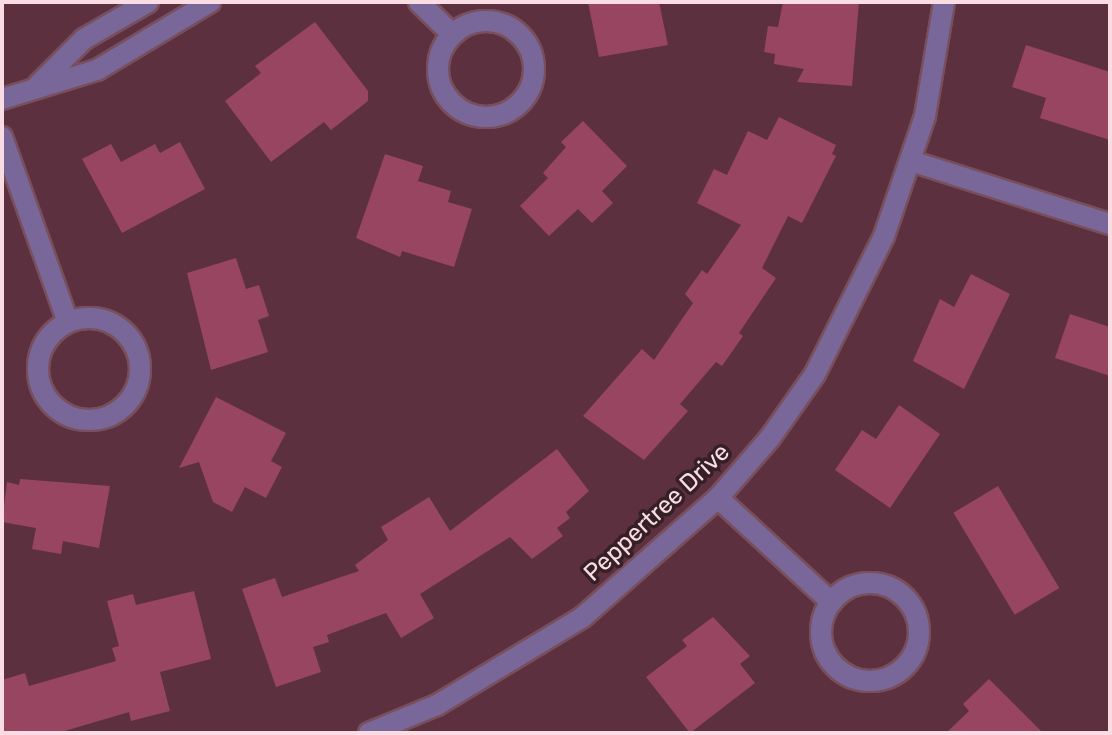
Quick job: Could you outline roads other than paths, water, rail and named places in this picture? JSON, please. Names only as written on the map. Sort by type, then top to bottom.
[{"type":"street","points":[[38,85],[84,39],[148,2]]},
{"type":"street","points":[[2,99],[38,85],[97,70],[210,2]]},
{"type":"street","points":[[419,2],[452,34]]},
{"type":"street","name":"Peppertree Drive","points":[[369,733],[437,705],[583,617],[718,498],[815,374],[854,305],[911,161],[944,2]]},
{"type":"street","points":[[481,20],[513,28],[525,39],[535,70],[524,100],[496,117],[481,118],[452,105],[443,92],[437,69],[452,34],[481,20]]},
{"type":"street","points":[[2,137],[68,322]]},
{"type":"street","points":[[911,161],[1110,224]]},
{"type":"street","points":[[102,319],[130,337],[138,352],[137,386],[116,412],[84,420],[54,406],[44,393],[38,377],[44,344],[68,322],[102,319]]},
{"type":"street","points":[[718,498],[831,602]]},
{"type":"street","points":[[876,583],[905,597],[920,626],[912,658],[902,670],[880,680],[842,673],[823,647],[824,616],[831,602],[844,590],[876,583]]}]
